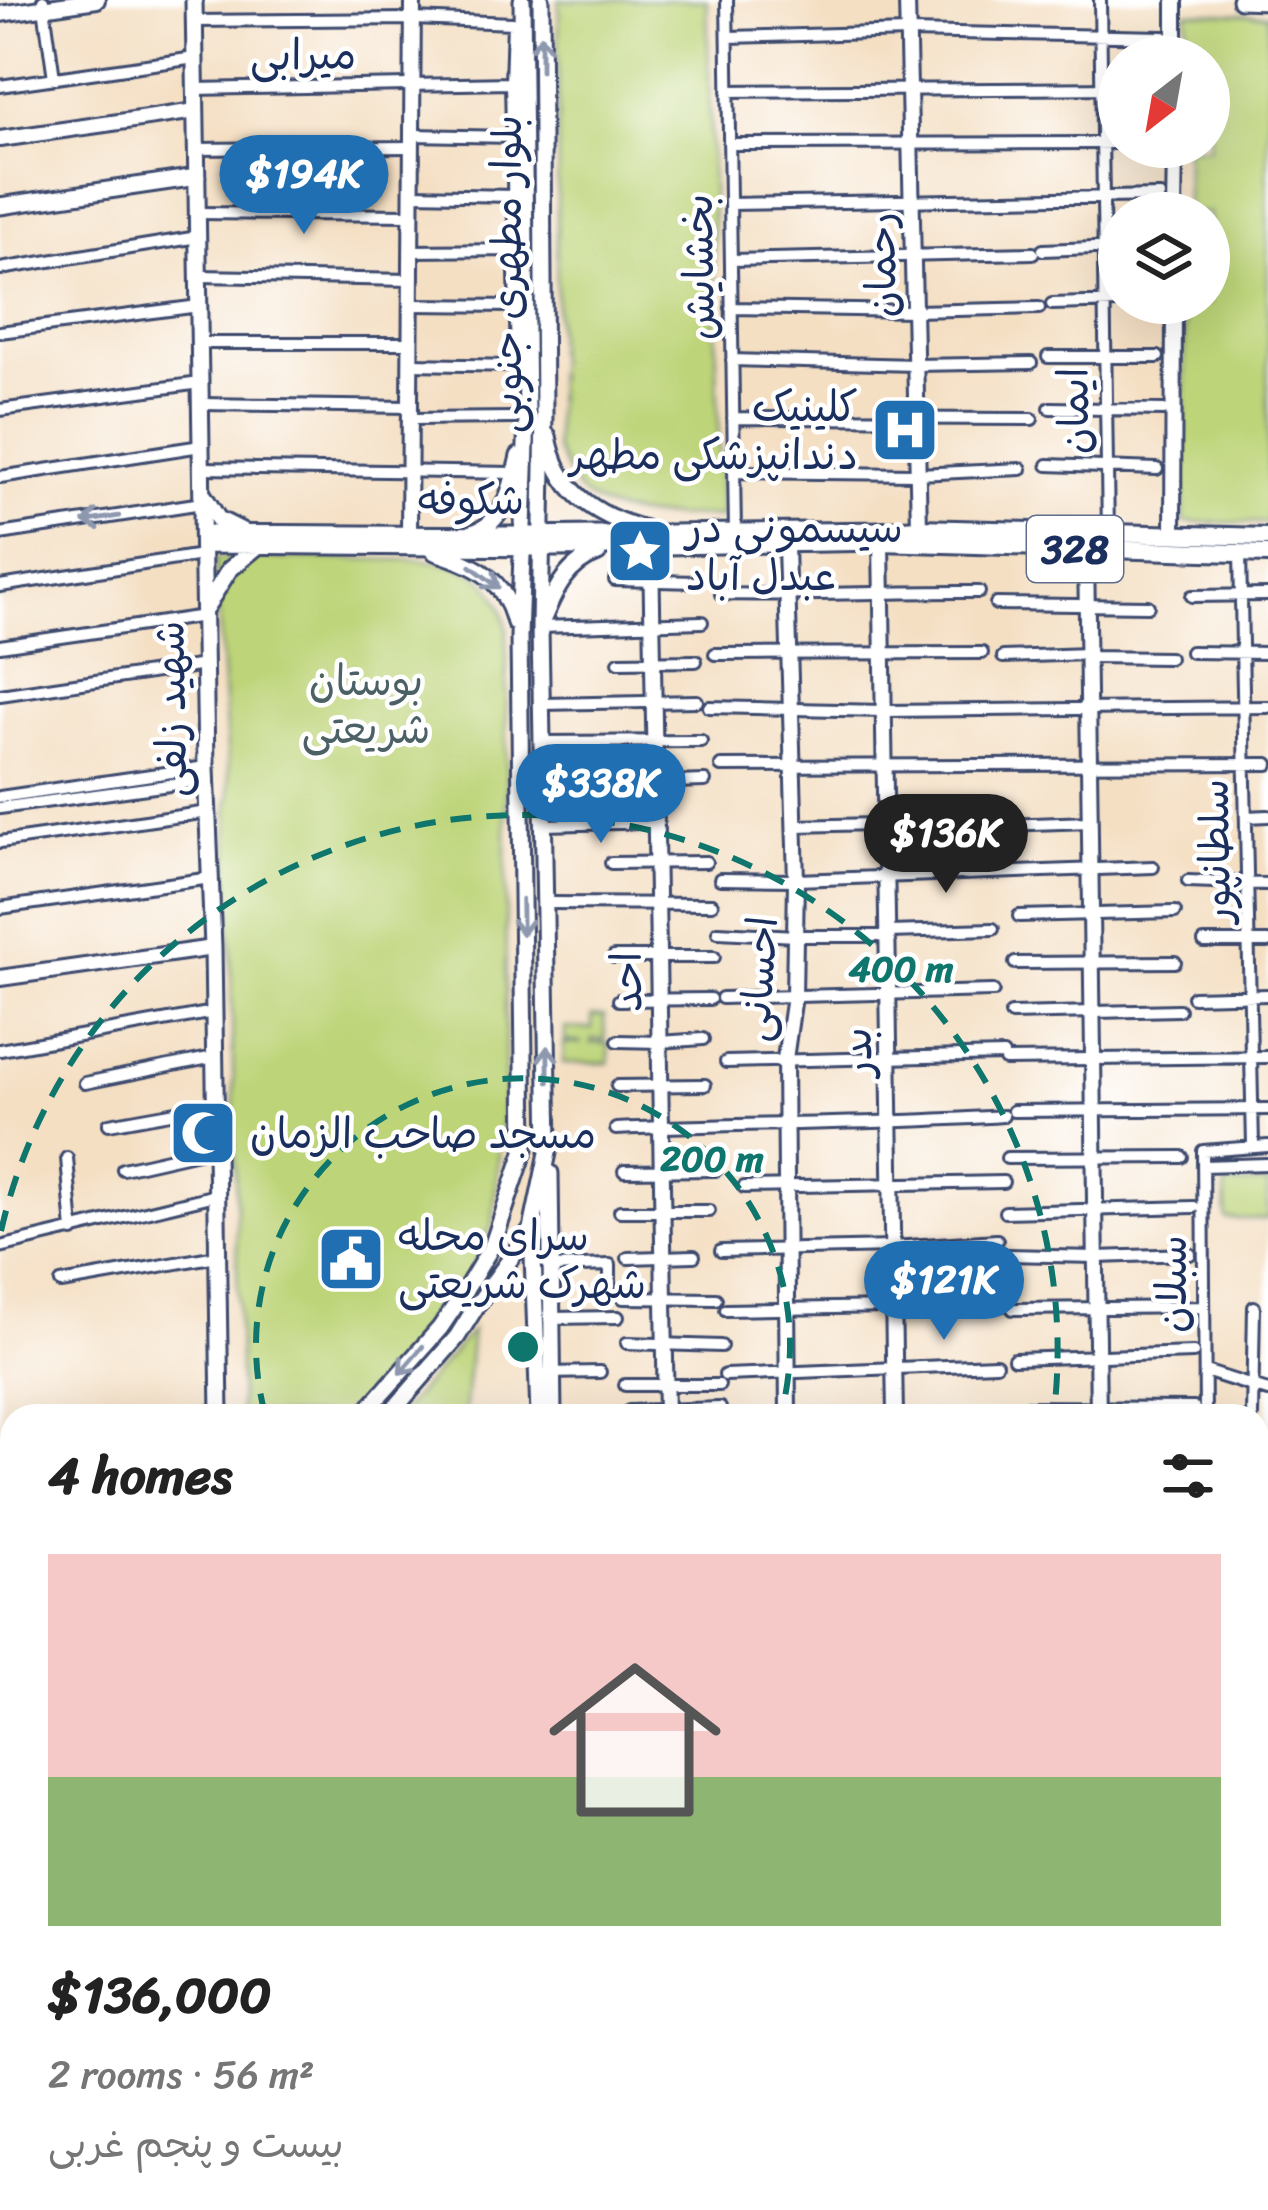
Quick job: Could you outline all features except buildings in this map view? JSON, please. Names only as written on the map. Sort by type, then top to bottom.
[{"type":"main road","name":"شهید زلفی","points":[[194,0],[220,1404]]},
{"type":"main road","name":"بلوار مطهری جنوبی","points":[[522,0],[528,417],[541,542],[549,1148]]},
{"type":"main road","name":"بلوار مطهری جنوبی","points":[[373,1404],[440,1328],[493,1244],[525,1149],[519,637],[541,0]]},
{"type":"main road","points":[[1240,0],[1268,1]]},
{"type":"main road","points":[[0,206],[197,177]]},
{"type":"main road","points":[[452,535],[493,523],[515,473],[528,417]]},
{"type":"main road","points":[[528,417],[575,496],[614,519],[665,534]]},
{"type":"main road","points":[[202,497],[218,519],[257,540],[220,581],[204,616]]},
{"type":"main road","name":"328","points":[[882,536],[919,528],[1268,537]]},
{"type":"main road","name":"شکوفه","points":[[202,545],[257,540],[541,542],[735,532],[882,536]]},
{"type":"main road","name":"شکوفه","points":[[415,541],[452,535],[522,542]]},
{"type":"main road","name":"328","points":[[882,536],[1268,554]]},
{"type":"main road","name":"شکوفه","points":[[541,542],[651,548],[786,545],[882,536]]},
{"type":"main road","points":[[415,541],[498,584],[519,637]]},
{"type":"main road","points":[[540,627],[557,589],[575,565],[601,552],[627,548]]},
{"type":"main road","points":[[549,1148],[532,1229],[551,1404]]},
{"type":"main road","points":[[541,1404],[552,1318],[549,1148]]},
{"type":"main road","points":[[398,1404],[457,1337],[532,1229]]},
{"type":"street","points":[[0,14],[43,4],[97,0]]},
{"type":"street","points":[[413,0],[410,472],[415,541]]},
{"type":"street","name":"بخشایش","points":[[727,0],[735,532]]},
{"type":"street","name":"رحمان","points":[[907,0],[919,528]]},
{"type":"street","name":"ایمان","points":[[1100,0],[1101,36]]},
{"type":"street","points":[[1175,0],[1175,36]]},
{"type":"street","points":[[43,4],[54,78]]},
{"type":"street","points":[[194,21],[513,23],[517,366],[410,364]]},
{"type":"street","points":[[728,37],[908,32],[1101,36]]},
{"type":"street","points":[[0,86],[195,58]]},
{"type":"street","name":"میرابی","points":[[195,89],[512,83]]},
{"type":"street","points":[[728,91],[1098,88]]},
{"type":"street","points":[[0,139],[196,111]]},
{"type":"street","points":[[196,149],[513,136]]},
{"type":"street","points":[[729,144],[1098,142]]},
{"type":"street","points":[[412,194],[515,196]]},
{"type":"street","points":[[730,204],[1098,197]]},
{"type":"street","points":[[197,213],[412,215]]},
{"type":"street","points":[[0,269],[198,237]]},
{"type":"street","points":[[731,260],[1098,248]]},
{"type":"street","points":[[411,251],[515,250]]},
{"type":"street","points":[[198,276],[411,280]]},
{"type":"street","points":[[731,308],[914,311],[1098,302]]},
{"type":"street","points":[[411,305],[517,305]]},
{"type":"street","points":[[0,332],[199,306]]},
{"type":"street","name":"ایمان","points":[[1105,324],[1108,533]]},
{"type":"street","points":[[1173,536],[1174,324]]},
{"type":"street","points":[[200,343],[411,343]]},
{"type":"street","points":[[1048,357],[1158,356]]},
{"type":"street","points":[[732,360],[1031,363]]},
{"type":"street","points":[[0,410],[200,383]]},
{"type":"street","points":[[200,404],[528,417]]},
{"type":"street","points":[[1050,408],[1164,410]]},
{"type":"street","points":[[733,418],[1032,419]]},
{"type":"street","points":[[0,477],[201,446]]},
{"type":"street","points":[[1048,465],[1157,469]]},
{"type":"street","points":[[202,467],[515,473]]},
{"type":"street","points":[[734,472],[1021,470]]},
{"type":"street","points":[[0,534],[202,497]]},
{"type":"street","name":"بدر","points":[[882,536],[896,1404]]},
{"type":"street","points":[[0,586],[202,545]]},
{"type":"street","name":"احسانی","points":[[786,545],[796,826],[794,996],[785,1059],[788,1404]]},
{"type":"street","name":"احد","points":[[651,548],[666,1404]]},
{"type":"street","points":[[1086,549],[1098,1404]]},
{"type":"street","name":"سلطانپور","points":[[1240,554],[1253,1146]]},
{"type":"street","points":[[615,580],[698,582]]},
{"type":"street","points":[[721,594],[979,592]]},
{"type":"street","points":[[1192,596],[1268,596]]},
{"type":"street","points":[[996,604],[1148,606]]},
{"type":"street","points":[[0,646],[204,616]]},
{"type":"street","points":[[540,627],[703,622]]},
{"type":"street","points":[[1191,652],[1268,653]]},
{"type":"street","points":[[715,654],[982,653]]},
{"type":"street","points":[[1003,657],[1169,658]]},
{"type":"street","points":[[619,662],[696,661]]},
{"type":"street","points":[[0,695],[205,664]]},
{"type":"street","points":[[542,704],[884,711],[1268,707]]},
{"type":"street","points":[[542,742],[701,741]]},
{"type":"street","points":[[721,766],[1268,764]]},
{"type":"street","points":[[0,797],[206,774]]},
{"type":"street","points":[[0,808],[206,774]]},
{"type":"street","points":[[544,786],[705,781]]},
{"type":"street","points":[[0,842],[208,812]]},
{"type":"street","points":[[1246,817],[1268,816]]},
{"type":"street","points":[[544,825],[656,822]]},
{"type":"street","points":[[796,826],[1090,822]]},
{"type":"street","points":[[611,863],[706,862]]},
{"type":"street","points":[[720,879],[1153,867]]},
{"type":"street","points":[[0,908],[211,878]]},
{"type":"street","points":[[1188,880],[1268,884]]},
{"type":"street","points":[[546,903],[712,904]]},
{"type":"street","points":[[1019,916],[1174,912]]},
{"type":"street","points":[[718,932],[796,936],[993,929]]},
{"type":"street","points":[[1204,942],[1268,942]]},
{"type":"street","points":[[0,978],[212,948]]},
{"type":"street","points":[[614,957],[714,957]]},
{"type":"street","points":[[1015,963],[1175,962]]},
{"type":"street","points":[[619,1000],[993,991]]},
{"type":"street","points":[[1193,997],[1268,995]]},
{"type":"street","points":[[1011,1014],[1179,1010]]},
{"type":"street","points":[[0,1050],[214,1012]]},
{"type":"street","points":[[618,1041],[703,1039]]},
{"type":"street","points":[[86,1083],[214,1057]]},
{"type":"street","points":[[726,1062],[1268,1057]]},
{"type":"street","points":[[617,1086],[705,1084]]},
{"type":"street","points":[[109,1124],[215,1105]]},
{"type":"street","points":[[616,1129],[1268,1109]]},
{"type":"street","points":[[1253,1146],[1268,1146]]},
{"type":"street","name":"سبلان","points":[[1201,1404],[1205,1371],[1203,1150],[1253,1146]]},
{"type":"street","points":[[124,1169],[216,1148]]},
{"type":"street","points":[[1007,1158],[1182,1157]]},
{"type":"street","points":[[67,1158],[73,1231]]},
{"type":"street","points":[[1203,1166],[1268,1165]]},
{"type":"street","points":[[624,1172],[716,1170]]},
{"type":"street","points":[[744,1187],[1003,1182]]},
{"type":"street","points":[[0,1247],[216,1195]]},
{"type":"street","points":[[1005,1212],[1194,1207]]},
{"type":"street","points":[[620,1211],[709,1211]]},
{"type":"street","points":[[721,1251],[998,1240]]},
{"type":"street","points":[[1006,1255],[1190,1254]]},
{"type":"street","points":[[61,1283],[217,1256]]},
{"type":"street","points":[[628,1258],[694,1256]]},
{"type":"street","points":[[551,1267],[610,1265],[610,1287]]},
{"type":"street","points":[[623,1298],[716,1299]]},
{"type":"street","points":[[726,1310],[1204,1307]]},
{"type":"street","points":[[1252,1404],[1254,1307]]},
{"type":"street","points":[[552,1318],[618,1317]]},
{"type":"street","points":[[627,1343],[722,1346]]},
{"type":"street","points":[[1014,1359],[1192,1354]]},
{"type":"street","points":[[625,1385],[788,1372],[996,1364]]},
{"type":"street","points":[[1205,1371],[1268,1391]]},
{"type":"street","points":[[545,1373],[600,1372]]},
{"type":"green space","points":[[559,0],[707,0],[721,517],[646,515],[609,508],[579,491],[555,448]]},
{"type":"green space","points":[[1187,12],[1268,15],[1268,523],[1184,522],[1185,324],[1230,324],[1230,192],[1186,192],[1186,168],[1230,168],[1230,36],[1186,36]]},
{"type":"green space","name":"بوستان شریعتی","points":[[215,558],[425,560],[469,571],[489,586],[507,627],[505,1089],[493,1222],[465,1286],[362,1404],[240,1404],[230,794]]},
{"type":"green space","points":[[592,1016],[604,1016],[605,1040],[592,1039],[591,1043],[609,1044],[609,1063],[563,1063],[564,1044],[582,1043],[565,1041],[565,1028],[592,1029]]},
{"type":"green space","points":[[1268,1183],[1268,1219],[1226,1219],[1225,1185]]},
{"type":"green space","points":[[472,1330],[465,1404],[408,1404]]},
{"type":"place","name":"کلینیک دندانپزشکی مطهر","points":[[905,430]]},
{"type":"place","name":"سیسمونی در عبدل آباد","points":[[640,551]]},
{"type":"place","name":"مسجد صاحب الزمان","points":[[203,1133]]},
{"type":"place","name":"سرای محله شهرک شریعتی","points":[[351,1259]]}]
